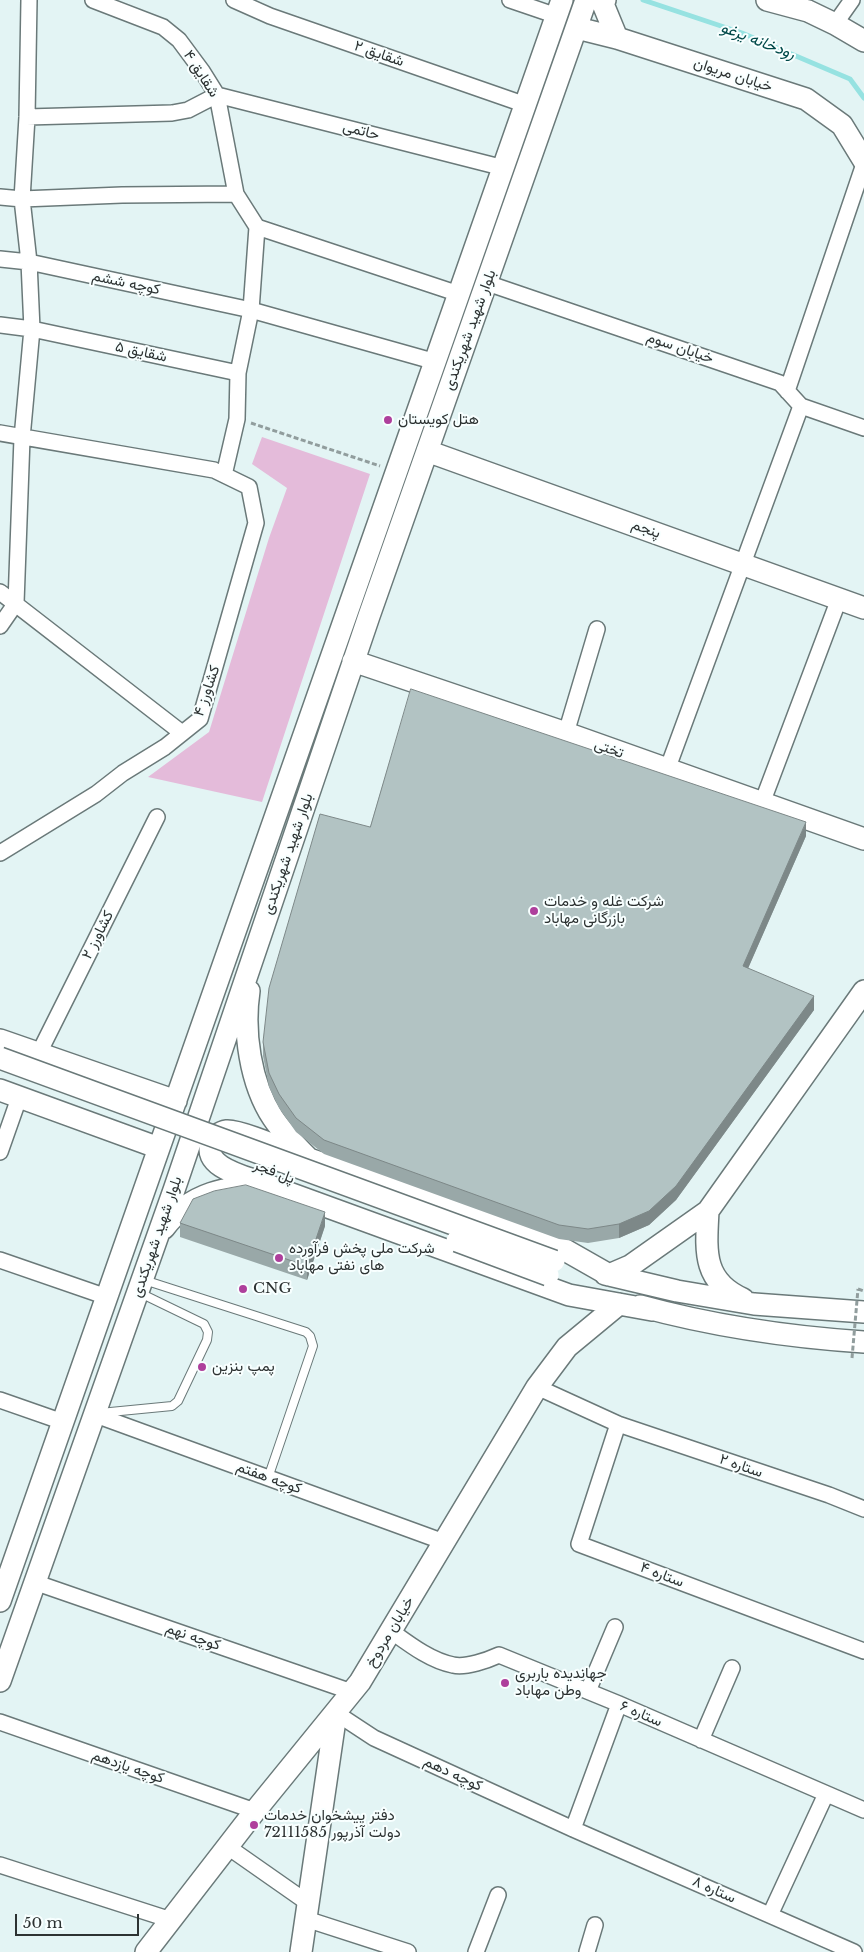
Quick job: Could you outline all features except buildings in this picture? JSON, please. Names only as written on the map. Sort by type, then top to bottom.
[{"type":"main road","points":[[767,0],[808,11],[864,41]]},
{"type":"main road","name":"بلوار شهید شهریکندی","points":[[0,1680],[157,1238],[353,661],[577,28],[598,1]]},
{"type":"main road","points":[[598,1],[616,38]]},
{"type":"main road","name":"بلوار شهید شهریکندی","points":[[0,1600],[5,1571],[63,1422],[560,8]]},
{"type":"main road","name":"خیابان مریوان","points":[[577,28],[616,38],[806,99],[842,125],[864,162]]},
{"type":"main road","name":"پنجم","points":[[427,451],[864,608]]},
{"type":"main road","name":"تختی","points":[[353,661],[566,733],[864,839]]},
{"type":"main road","points":[[256,946],[247,1005],[247,1038],[254,1072],[272,1116],[288,1138],[308,1159]]},
{"type":"main road","points":[[609,1275],[630,1266],[708,1211],[864,991]]},
{"type":"main road","points":[[0,1040],[176,1101]]},
{"type":"main road","points":[[0,1058],[551,1268],[612,1299],[652,1310]]},
{"type":"main road","name":"پل فجر","points":[[0,1071],[551,1268]]},
{"type":"main road","points":[[10,1094],[159,1148]]},
{"type":"main road","points":[[609,1275],[551,1242],[308,1159],[239,1133],[226,1131],[216,1136],[210,1147],[212,1159],[216,1163],[270,1186],[569,1295],[858,1350]]},
{"type":"main road","points":[[157,1238],[172,1218],[189,1203],[212,1193],[240,1186],[270,1186]]},
{"type":"main road","points":[[708,1211],[706,1245],[708,1262],[716,1280],[730,1294],[754,1304]]},
{"type":"main road","points":[[551,1268],[609,1275],[678,1291],[754,1304],[864,1312]]},
{"type":"main road","name":"خیابان مردوخ","points":[[146,1952],[255,1811],[360,1682],[537,1387],[567,1348],[619,1304]]},
{"type":"main road","points":[[301,1952],[336,1713]]},
{"type":"street","points":[[0,626],[16,603],[22,438],[32,329],[29,262],[22,200],[27,117],[29,0]]},
{"type":"street","name":"شقایق ۴","points":[[92,0],[163,28],[179,40],[202,71],[217,95],[236,194],[257,227]]},
{"type":"street","name":"شقایق ۲","points":[[234,0],[270,16],[526,105]]},
{"type":"street","points":[[510,0],[560,8]]},
{"type":"street","points":[[835,24],[852,0]]},
{"type":"street","points":[[27,117],[172,113],[188,110],[217,95]]},
{"type":"street","name":"حاتمی","points":[[217,95],[504,168]]},
{"type":"street","points":[[788,391],[864,162]]},
{"type":"street","points":[[0,197],[22,200],[122,195],[236,194]]},
{"type":"street","points":[[0,433],[214,470],[224,475],[237,419],[238,373],[251,310],[257,227],[460,294]]},
{"type":"street","name":"کوچه ششم","points":[[0,259],[29,262],[251,310],[436,362]]},
{"type":"street","name":"خیابان سوم","points":[[487,283],[780,382],[801,406],[864,428]]},
{"type":"street","name":"شقایق ۵","points":[[0,325],[32,329],[238,373]]},
{"type":"street","points":[[667,770],[801,406]]},
{"type":"street","name":"کشاورز ۴","points":[[0,853],[96,794],[200,719],[256,524],[249,487],[224,475]]},
{"type":"street","points":[[0,592],[182,733]]},
{"type":"street","points":[[762,803],[839,599]]},
{"type":"street","points":[[566,733],[597,629]]},
{"type":"street","name":"کشاورز ۲","points":[[39,1053],[157,816]]},
{"type":"street","points":[[0,1152],[10,1094]]},
{"type":"street","points":[[0,1260],[107,1297]]},
{"type":"street","name":"ستاره ۲","points":[[537,1387],[618,1424],[864,1509]]},
{"type":"street","points":[[0,1400],[63,1422]]},
{"type":"street","name":"کوچه هفتم","points":[[94,1414],[444,1542]]},
{"type":"street","name":"ستاره ۴","points":[[618,1424],[579,1544],[864,1651]]},
{"type":"street","name":"کوچه نهم","points":[[34,1582],[352,1692]]},
{"type":"street","points":[[588,1691],[616,1627]]},
{"type":"street","name":"ستاره ۶","points":[[391,1631],[431,1656],[454,1666],[485,1661],[500,1655],[619,1704],[864,1810]]},
{"type":"street","points":[[700,1740],[732,1668]]},
{"type":"street","points":[[573,1829],[619,1704]]},
{"type":"street","name":"کوچه دهم","points":[[336,1713],[374,1738],[573,1829]]},
{"type":"street","name":"کوچه یازدهم","points":[[0,1722],[255,1811]]},
{"type":"street","points":[[770,1915],[826,1794]]},
{"type":"street","name":"ستاره ۸","points":[[573,1829],[854,1952]]},
{"type":"street","points":[[228,1847],[307,1911],[408,1952]]},
{"type":"street","points":[[0,1864],[171,1920]]},
{"type":"street","points":[[476,1952],[498,1894]]},
{"type":"street","points":[[587,1952],[595,1925]]},
{"type":"lane","points":[[94,1414],[172,1406],[178,1401],[207,1340],[208,1332],[204,1324],[140,1286]]},
{"type":"lane","points":[[140,1286],[306,1332],[310,1336],[313,1346],[268,1478]]},
{"type":"path","points":[[237,419],[397,472]]},
{"type":"path","points":[[858,1350],[858,1289],[864,1291]]},
{"type":"shaded area","points":[[262,437],[370,474],[262,802],[148,777],[209,732],[269,538],[287,488],[252,464]]},
{"type":"waterway","name":"رودخانه یرغو","points":[[643,0],[742,33],[850,79],[864,98]]},
{"type":"place","name":"هتل کویستان","points":[[388,420]]},
{"type":"place","name":"شرکت غله و خدمات بازرگانی مهاباد","points":[[534,911]]},
{"type":"place","name":"شرکت ملی پخش فرآورده های نفتی مهاباد","points":[[279,1258]]},
{"type":"place","name":"CNG","points":[[243,1289]]},
{"type":"place","name":"پمپ بنزین","points":[[202,1367]]},
{"type":"place","name":"جهاندیده باربری وطن مهاباد","points":[[505,1683]]},
{"type":"place","name":"دفتر پیشخوان خدمات دولت آذرپور 72111585","points":[[254,1825]]}]
